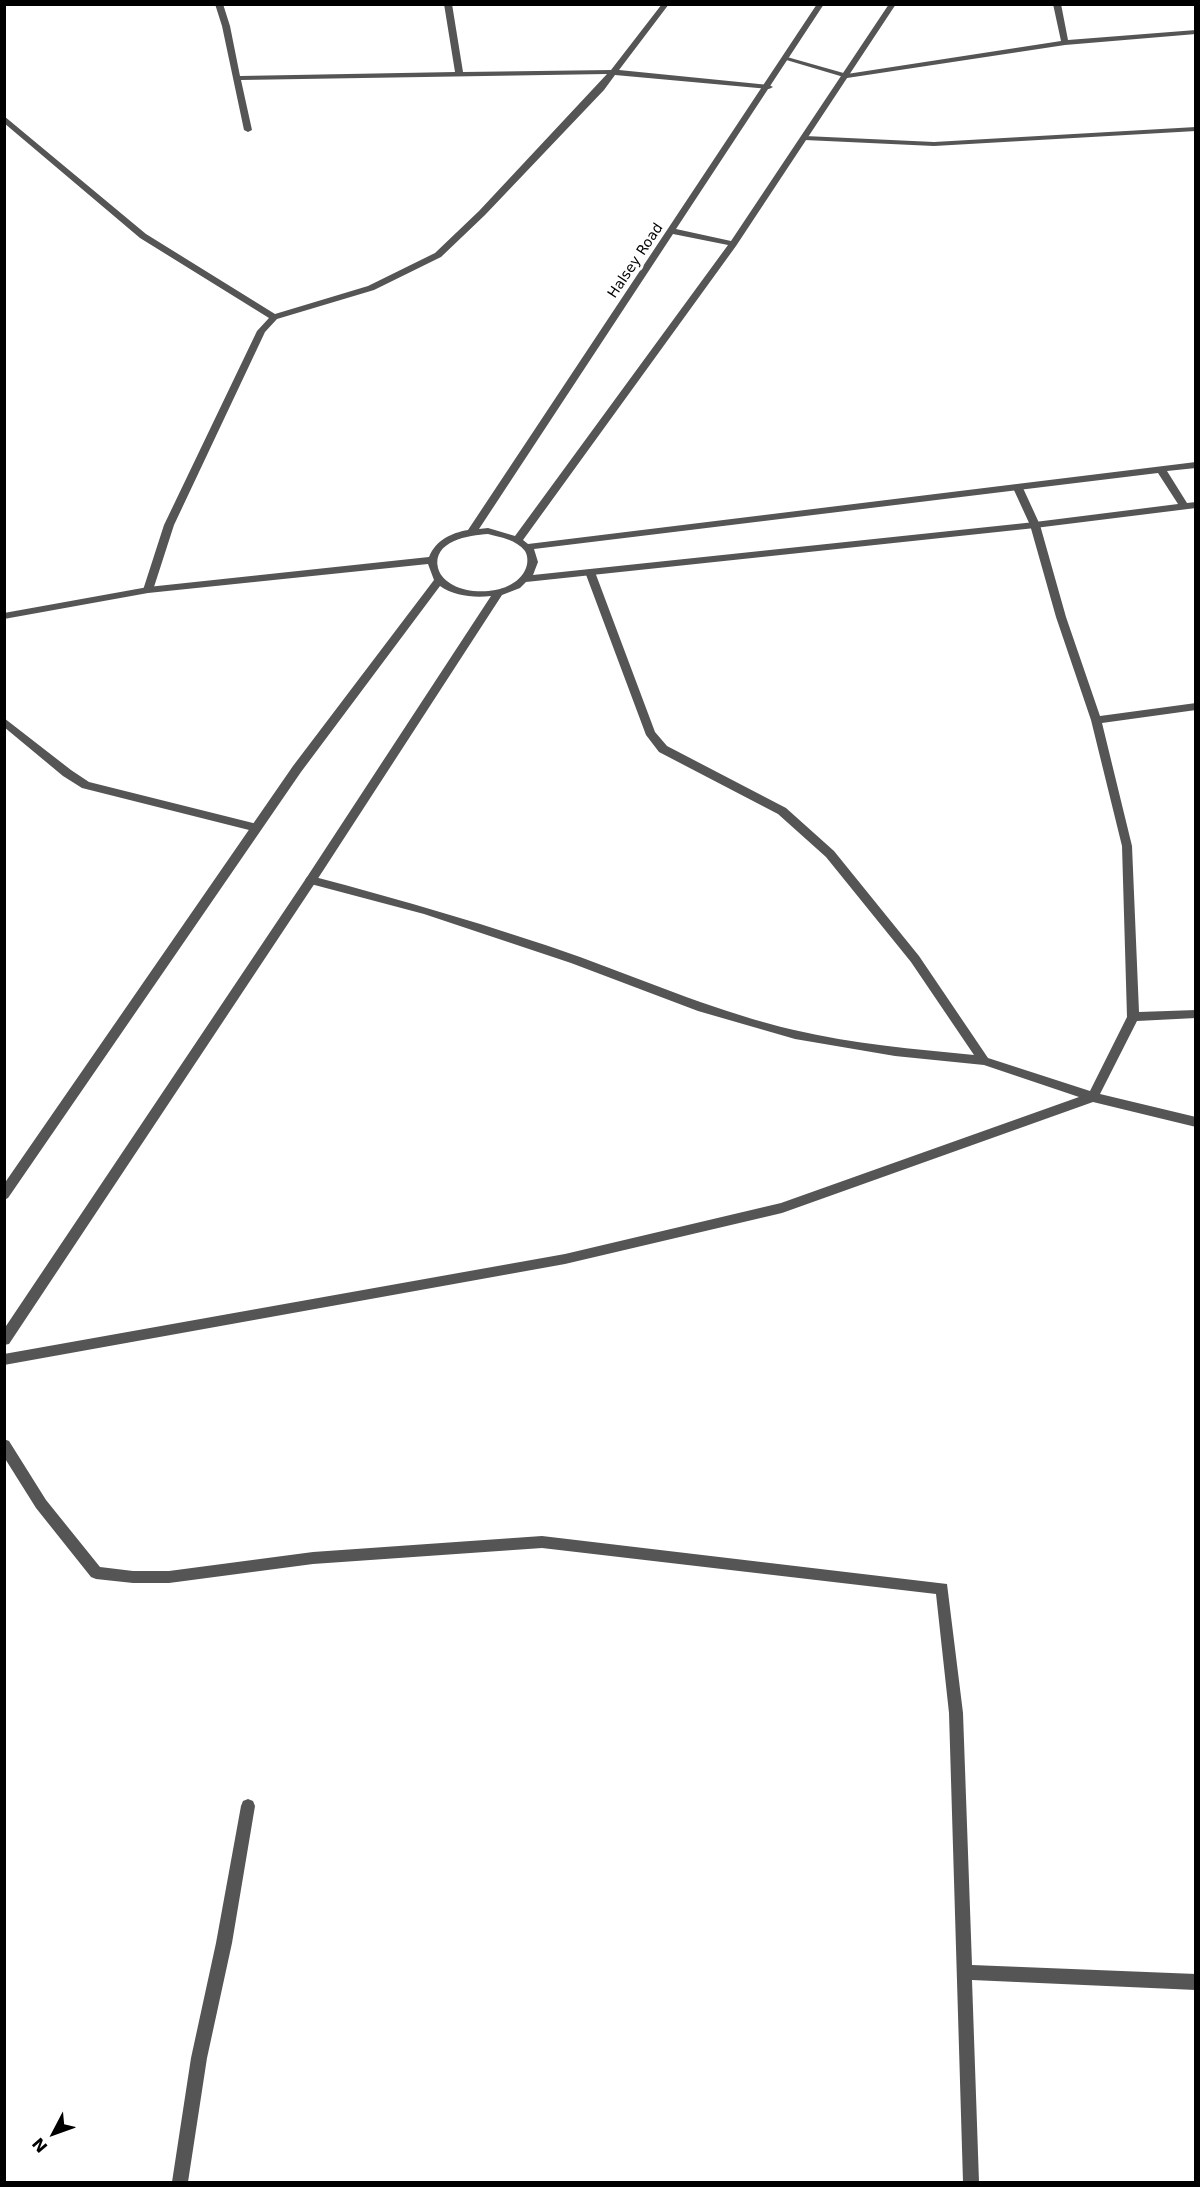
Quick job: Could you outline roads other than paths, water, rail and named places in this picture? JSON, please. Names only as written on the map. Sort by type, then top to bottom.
[{"type":"street","points":[[219,4],[226,26],[248,130]]},
{"type":"street","points":[[448,4],[459,73]]},
{"type":"street","points":[[148,591],[169,525],[261,332],[274,317],[371,288],[438,255],[482,213],[601,88],[666,4]]},
{"type":"street","name":"Halsey Road","points":[[472,532],[769,87],[821,4]]},
{"type":"street","points":[[518,539],[733,244],[893,4]]},
{"type":"street","points":[[1058,4],[1065,43]]},
{"type":"street","points":[[787,59],[847,76],[1065,43],[1196,32]]},
{"type":"street","points":[[237,78],[613,72],[769,87]]},
{"type":"street","points":[[4,118],[143,236],[274,317]]},
{"type":"street","points":[[805,138],[944,144],[1196,129]]},
{"type":"street","points":[[672,231],[733,244]]},
{"type":"street","points":[[529,548],[1196,465]]},
{"type":"street","points":[[1161,470],[1184,506]]},
{"type":"street","points":[[4,1360],[565,1260],[782,1209],[1093,1097],[1133,1017],[1127,846],[1096,720],[1061,617],[1035,525],[1018,488]]},
{"type":"street","points":[[526,579],[1035,525],[1196,505]]},
{"type":"street","points":[[488,531],[518,539],[529,548],[534,558],[533,569],[526,579],[514,588],[498,593],[463,593],[439,580],[433,570],[432,560],[436,550],[444,542],[472,532],[488,531]]},
{"type":"street","points":[[4,616],[148,591],[432,560]]},
{"type":"street","points":[[590,572],[650,733],[663,749],[782,811],[830,854],[915,959],[984,1061]]},
{"type":"street","points":[[4,1195],[297,769],[439,580]]},
{"type":"street","points":[[4,1340],[311,880],[498,593]]},
{"type":"street","points":[[1096,720],[1196,706]]},
{"type":"street","points":[[4,721],[67,773],[86,785],[257,828]]},
{"type":"street","points":[[311,880],[426,911],[574,960],[702,1008],[795,1035],[895,1052],[984,1061],[1093,1097],[1196,1122]]},
{"type":"street","points":[[1133,1017],[1196,1014]]},
{"type":"street","points":[[4,1445],[42,1504],[96,1573],[133,1577],[169,1577],[314,1558],[542,1542],[942,1588],[956,1713],[971,2182]]},
{"type":"street","points":[[180,2182],[199,2058],[224,1943],[248,1806]]},
{"type":"street","points":[[964,1972],[1196,1982]]}]
